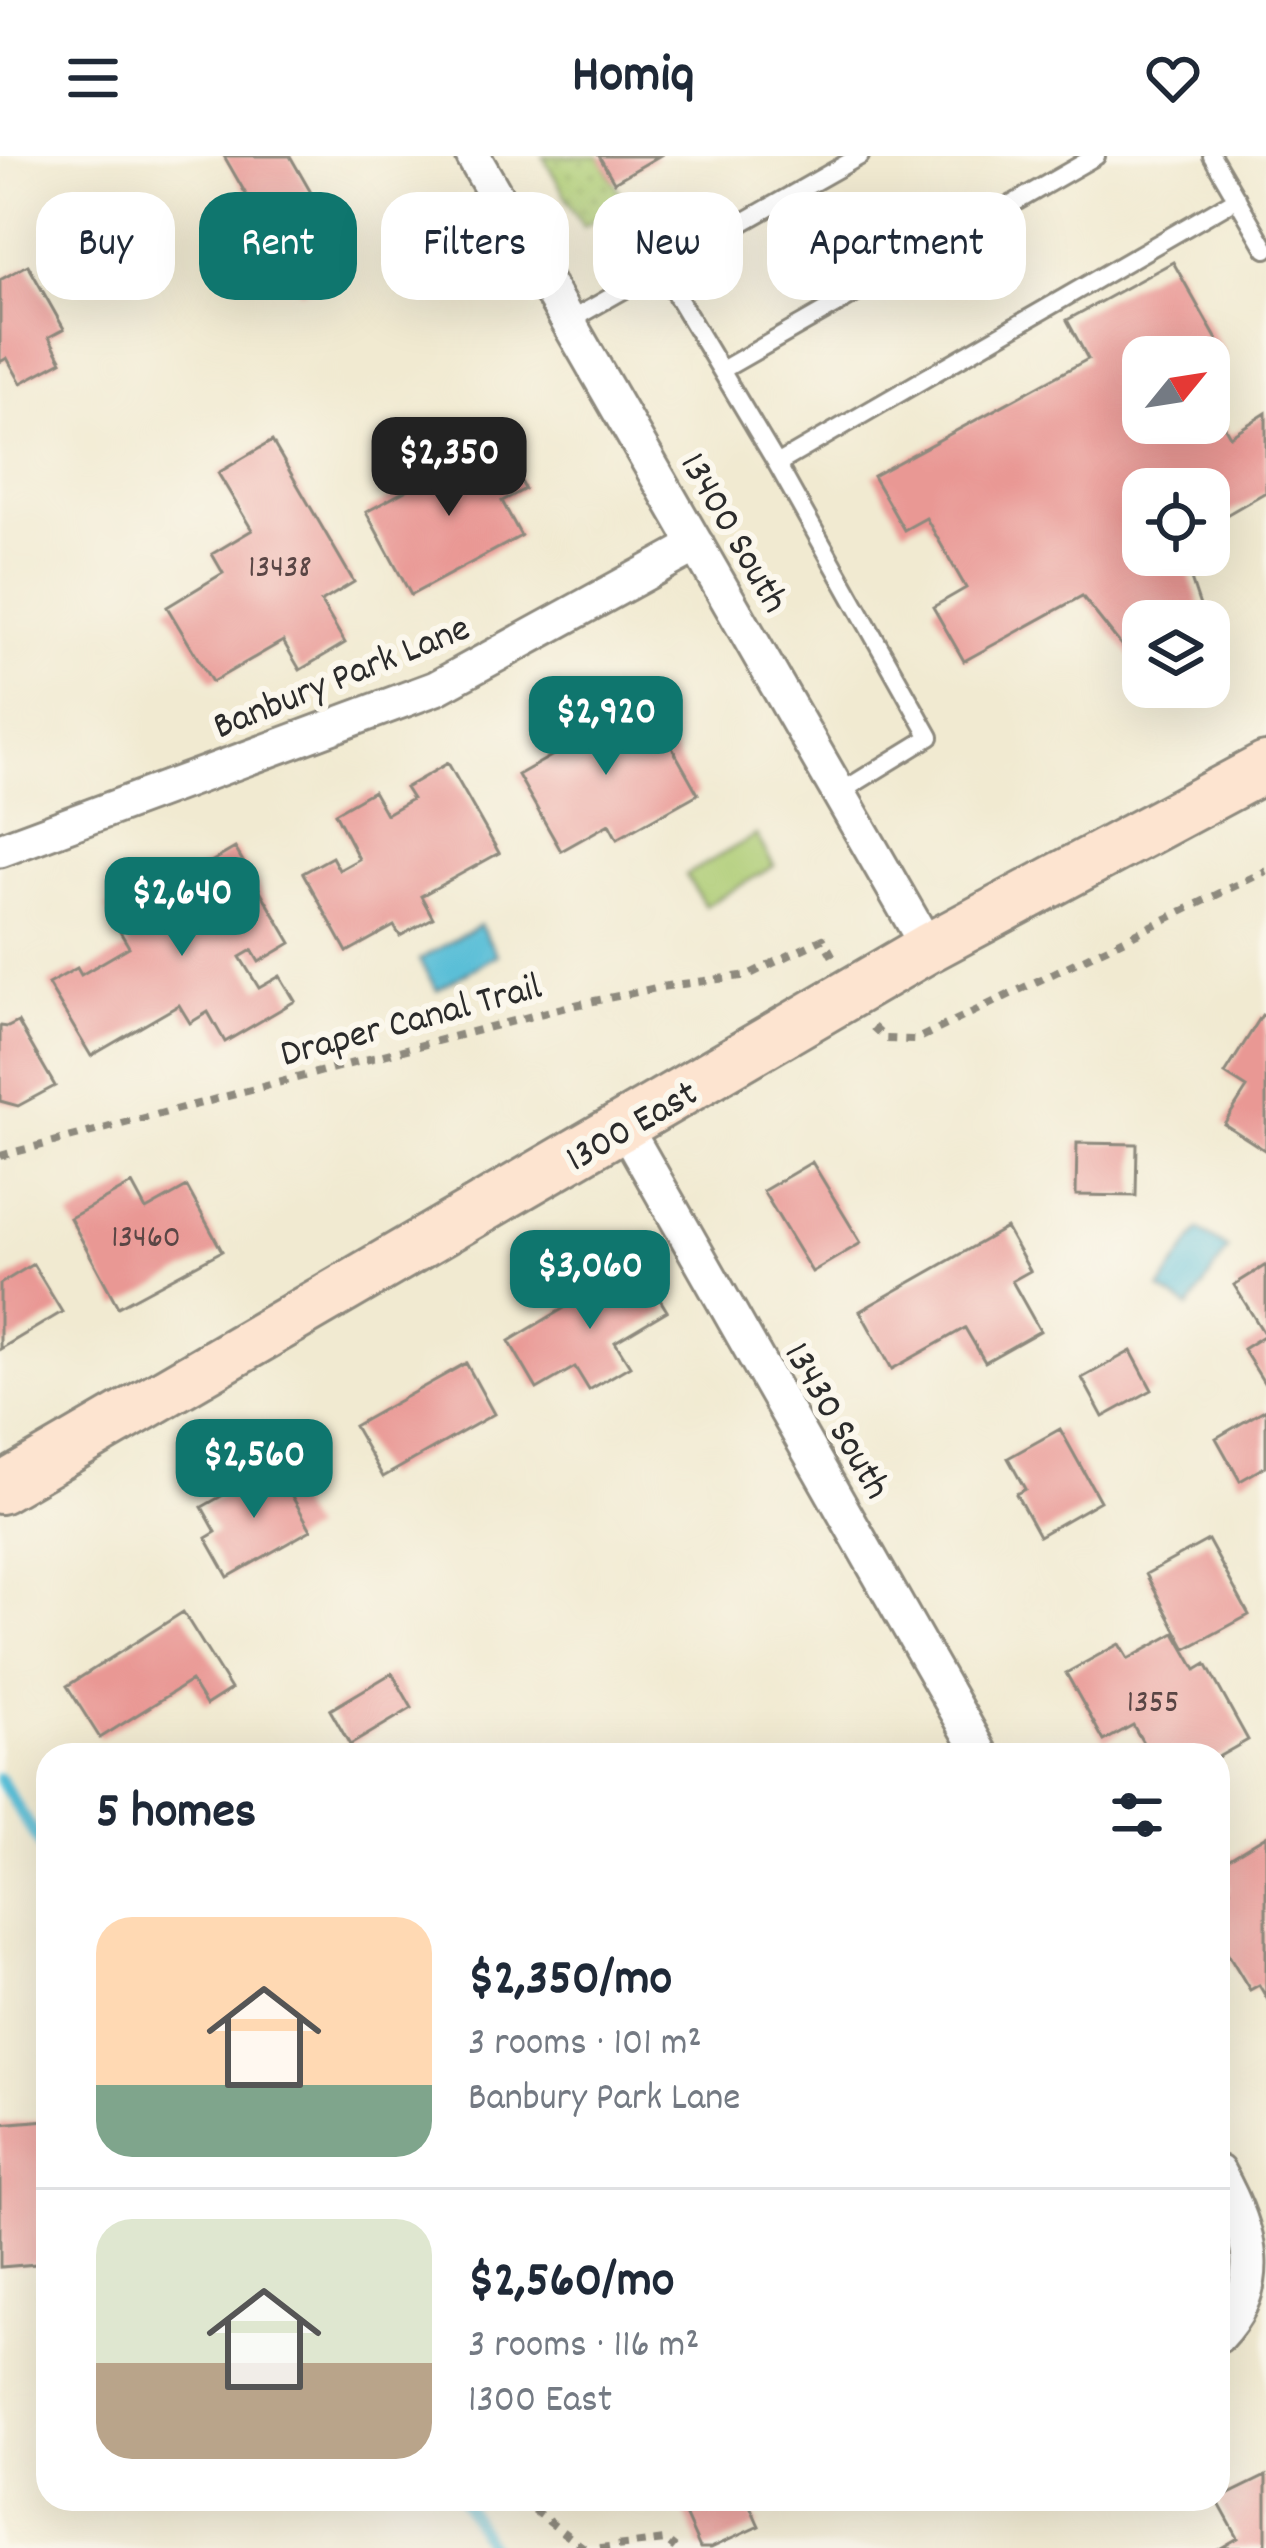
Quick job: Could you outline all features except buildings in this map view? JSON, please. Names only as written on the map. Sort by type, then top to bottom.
[{"type":"main road","name":"1300 East","points":[[0,1489],[928,948],[1266,767]]},
{"type":"street","name":"13400 South","points":[[473,156],[928,948]]},
{"type":"street","name":"Banbury Park Lane","points":[[0,850],[436,688],[697,545]]},
{"type":"street","name":"13430 South","points":[[624,1126],[975,1743]]},
{"type":"street","points":[[1230,2194],[1265,2269],[1248,2310],[1230,2326]]},
{"type":"lane","points":[[743,222],[860,156]]},
{"type":"lane","points":[[722,370],[1096,156]]},
{"type":"lane","points":[[1212,156],[1266,249]]},
{"type":"lane","points":[[777,464],[1237,198]]},
{"type":"lane","points":[[567,322],[605,300]]},
{"type":"lane","points":[[679,300],[930,737],[839,793]]},
{"type":"path","points":[[872,1027],[886,1039],[915,1040],[1266,871]]},
{"type":"path","name":"Draper Canal Trail","points":[[0,1156],[571,1006],[748,975],[823,939],[828,947]]},
{"type":"path","points":[[535,2511],[584,2548]]},
{"type":"path","points":[[600,2548],[664,2540],[675,2548]]},
{"type":"green space","points":[[543,156],[599,156],[620,192],[593,192],[593,221],[583,227],[569,202],[569,192],[563,192]]},
{"type":"green space","points":[[756,835],[774,866],[705,906],[686,875]]},
{"type":"water","points":[[480,925],[497,955],[437,990],[419,960]]},
{"type":"water","points":[[1199,1230],[1228,1249],[1189,1308],[1160,1289]]},
{"type":"waterway","points":[[0,1779],[36,1837]]},
{"type":"waterway","points":[[469,2511],[491,2548]]}]
